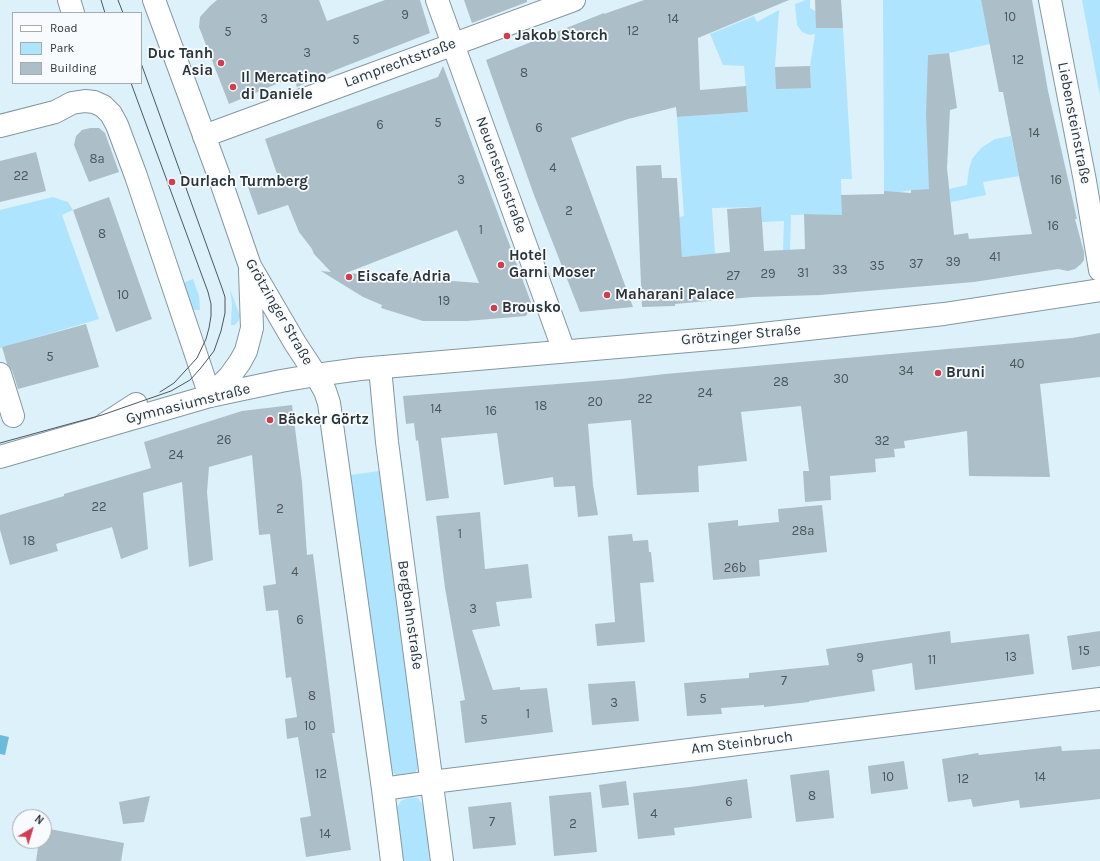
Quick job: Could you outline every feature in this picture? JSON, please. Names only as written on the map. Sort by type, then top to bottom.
[{"type":"street","points":[[69,0],[74,12]]},
{"type":"street","name":"Grötzinger Straße","points":[[154,0],[250,266],[295,343],[316,375]]},
{"type":"street","name":"Neuensteinstraße","points":[[437,0],[564,351]]},
{"type":"street","name":"Lamprechtstraße","points":[[204,136],[574,0]]},
{"type":"street","name":"Liebensteinstraße","points":[[1050,0],[1085,181],[1100,270]]},
{"type":"street","points":[[0,126],[55,112],[72,103],[84,101],[94,93],[103,106],[112,114],[136,176],[210,396],[230,376],[240,362],[248,345],[252,328],[250,266]]},
{"type":"street","name":"Grötzinger Straße","points":[[380,368],[735,337],[936,315],[1100,290]]},
{"type":"street","name":"Gymnasiumstraße","points":[[0,457],[210,396],[316,375],[380,368]]},
{"type":"street","name":"Bergbahnstraße","points":[[380,368],[387,442],[442,861]]},
{"type":"street","points":[[0,374],[13,416]]},
{"type":"street","points":[[316,375],[325,390],[328,403],[392,861]]},
{"type":"street","points":[[101,427],[136,404]]},
{"type":"street","name":"Am Steinbruch","points":[[383,789],[1100,699]]},
{"type":"green space","points":[[810,0],[810,8],[843,28],[852,179],[841,179],[842,210],[856,210],[819,225],[819,214],[791,215],[790,250],[783,251],[784,221],[762,222],[761,207],[712,208],[715,254],[682,257],[679,217],[684,216],[677,117],[748,112],[744,66],[723,65],[710,34],[754,16],[757,22],[779,10],[775,67],[811,88],[810,66],[815,34],[810,35],[802,32],[797,25],[795,4]]},
{"type":"green space","points":[[883,0],[981,0],[990,44],[949,53],[928,55],[930,189],[884,192]]},
{"type":"green space","points":[[1082,0],[1100,0],[1100,96]]},
{"type":"green space","points":[[1011,136],[1019,176],[983,182],[986,195],[951,202],[949,189],[967,185],[972,159],[981,148],[995,139]]},
{"type":"green space","points":[[53,197],[68,202],[73,210],[62,215],[99,319],[0,348],[0,210]]},
{"type":"green space","points":[[193,279],[199,296],[200,310],[188,310],[178,285]]},
{"type":"green space","points":[[230,289],[240,316],[235,325],[231,325],[232,304]]},
{"type":"green space","points":[[379,471],[418,763],[418,768],[415,773],[410,776],[399,776],[394,774],[391,769],[350,475]]},
{"type":"green space","points":[[409,797],[418,798],[423,805],[432,861],[403,861],[396,809],[401,801]]},
{"type":"shaded area","points":[[0,735],[9,737],[5,755],[0,754]]},
{"type":"building","points":[[217,0],[319,0],[327,21],[385,0],[420,0],[430,33],[338,69],[297,87],[293,77],[229,104],[199,27],[200,17]]},
{"type":"building","points":[[464,0],[527,0],[527,2],[472,23]]},
{"type":"building","points":[[644,0],[789,0],[698,38],[700,90],[746,86],[748,112],[677,117],[676,107],[628,119],[571,138],[633,307],[580,312],[534,195],[486,60],[604,13]]},
{"type":"building","points":[[815,0],[841,0],[843,28],[816,28]]},
{"type":"building","points":[[981,0],[1032,0],[1048,91],[1077,219],[1075,219],[1084,252],[1084,260],[1081,264],[1075,269],[1068,271],[1058,269],[974,282],[820,295],[753,297],[675,304],[675,306],[642,307],[636,166],[661,165],[662,178],[677,178],[682,257],[730,252],[727,209],[761,207],[764,251],[805,249],[804,214],[842,215],[841,195],[884,194],[884,191],[911,193],[911,190],[929,189],[926,114],[928,55],[949,53],[957,108],[950,110],[947,168],[954,235],[968,233],[969,239],[1032,234],[1003,92],[999,92]]},
{"type":"building","points":[[443,66],[532,305],[526,316],[467,321],[423,321],[381,308],[382,305],[363,297],[321,271],[331,272],[314,254],[299,232],[288,205],[258,215],[248,187],[278,177],[265,139],[438,77]],"holes":[[[457,230],[479,283],[346,273]]]},
{"type":"building","points":[[810,66],[811,88],[776,89],[775,67]]},
{"type":"building","points":[[99,128],[105,133],[119,172],[89,182],[74,145],[76,136],[82,130]]},
{"type":"building","points":[[36,152],[46,191],[0,202],[0,161]]},
{"type":"building","points":[[109,197],[152,319],[116,332],[73,210]]},
{"type":"building","points":[[86,324],[99,367],[18,389],[12,370],[7,364],[2,347]]},
{"type":"building","points":[[1100,333],[1100,377],[1040,384],[1050,477],[969,476],[967,431],[904,441],[905,448],[894,449],[895,457],[875,459],[876,472],[830,476],[831,500],[805,502],[803,471],[809,471],[801,406],[741,412],[747,461],[698,466],[699,492],[637,495],[631,420],[588,424],[593,485],[598,515],[578,517],[575,486],[554,487],[553,477],[504,485],[497,433],[441,438],[449,498],[426,501],[418,440],[416,441],[414,423],[406,424],[403,396],[621,379],[1072,338]]},
{"type":"building","points":[[292,405],[302,482],[307,555],[313,554],[335,733],[332,733],[351,850],[306,857],[300,818],[311,816],[298,737],[287,739],[285,719],[297,717],[291,677],[286,678],[278,610],[266,611],[263,586],[276,584],[270,534],[259,535],[252,455],[209,467],[207,492],[213,560],[189,567],[182,482],[143,493],[148,549],[121,559],[112,527],[56,544],[58,551],[10,565],[0,530],[0,515],[151,468],[144,442],[242,411]]},
{"type":"building","points":[[822,505],[827,552],[759,560],[760,576],[713,580],[708,523],[738,520],[738,526],[779,522],[778,509]]},
{"type":"building","points":[[480,512],[485,569],[528,564],[532,598],[496,602],[500,626],[472,630],[493,690],[520,687],[520,690],[547,688],[553,732],[465,743],[460,701],[465,700],[445,588],[436,516]]},
{"type":"building","points":[[632,534],[633,541],[648,540],[649,552],[651,552],[654,582],[640,583],[645,642],[597,646],[595,624],[615,622],[608,536]]},
{"type":"building","points":[[950,631],[951,643],[1029,634],[1034,674],[915,690],[912,663],[872,670],[875,691],[809,702],[764,707],[764,705],[721,708],[722,714],[687,716],[684,683],[749,678],[749,673],[829,665],[826,649]]},
{"type":"building","points":[[1100,631],[1100,666],[1072,670],[1067,636]]},
{"type":"building","points":[[635,681],[639,721],[592,725],[588,684]]},
{"type":"building","points":[[1061,746],[1062,751],[1100,749],[1100,799],[1020,808],[1019,800],[973,807],[971,799],[948,802],[942,759],[978,753],[979,755]]},
{"type":"building","points":[[904,761],[908,789],[871,794],[868,766]]},
{"type":"building","points":[[829,770],[834,818],[796,822],[790,775]]},
{"type":"building","points":[[747,779],[752,818],[674,828],[675,835],[638,839],[633,793]]},
{"type":"building","points":[[626,781],[629,805],[602,808],[599,785]]},
{"type":"building","points":[[591,792],[597,852],[554,856],[549,796]]},
{"type":"building","points":[[150,796],[144,822],[123,824],[119,802]]},
{"type":"building","points":[[511,802],[516,845],[473,849],[468,807]]},
{"type":"building","points":[[52,830],[124,843],[121,861],[36,861],[38,849],[52,849]]},
{"type":"tram line","points":[[101,0],[105,12]]},
{"type":"tram line","points":[[118,0],[123,12]]},
{"type":"tram line","points":[[0,443],[102,415],[171,391],[190,380],[214,351],[225,313],[225,297],[142,66]]},
{"type":"tram line","points":[[131,84],[208,292],[211,304],[209,328],[206,339],[197,358],[174,383],[160,392]]},
{"type":"place","name":"Jakob Storch","points":[[507,36]]},
{"type":"place","name":"Duc Tanh Asia","points":[[221,63]]},
{"type":"place","name":"Il Mercatino di Daniele","points":[[233,87]]},
{"type":"place","name":"Durlach Turmberg","points":[[172,182]]},
{"type":"place","name":"Hotel Garni Moser","points":[[501,265]]},
{"type":"place","name":"Eiscafe Adria","points":[[349,277]]},
{"type":"place","name":"Maharani Palace","points":[[607,295]]},
{"type":"place","name":"Brousko","points":[[494,308]]},
{"type":"place","name":"Bruni","points":[[938,373]]},
{"type":"place","name":"Bäcker Görtz","points":[[270,420]]}]
